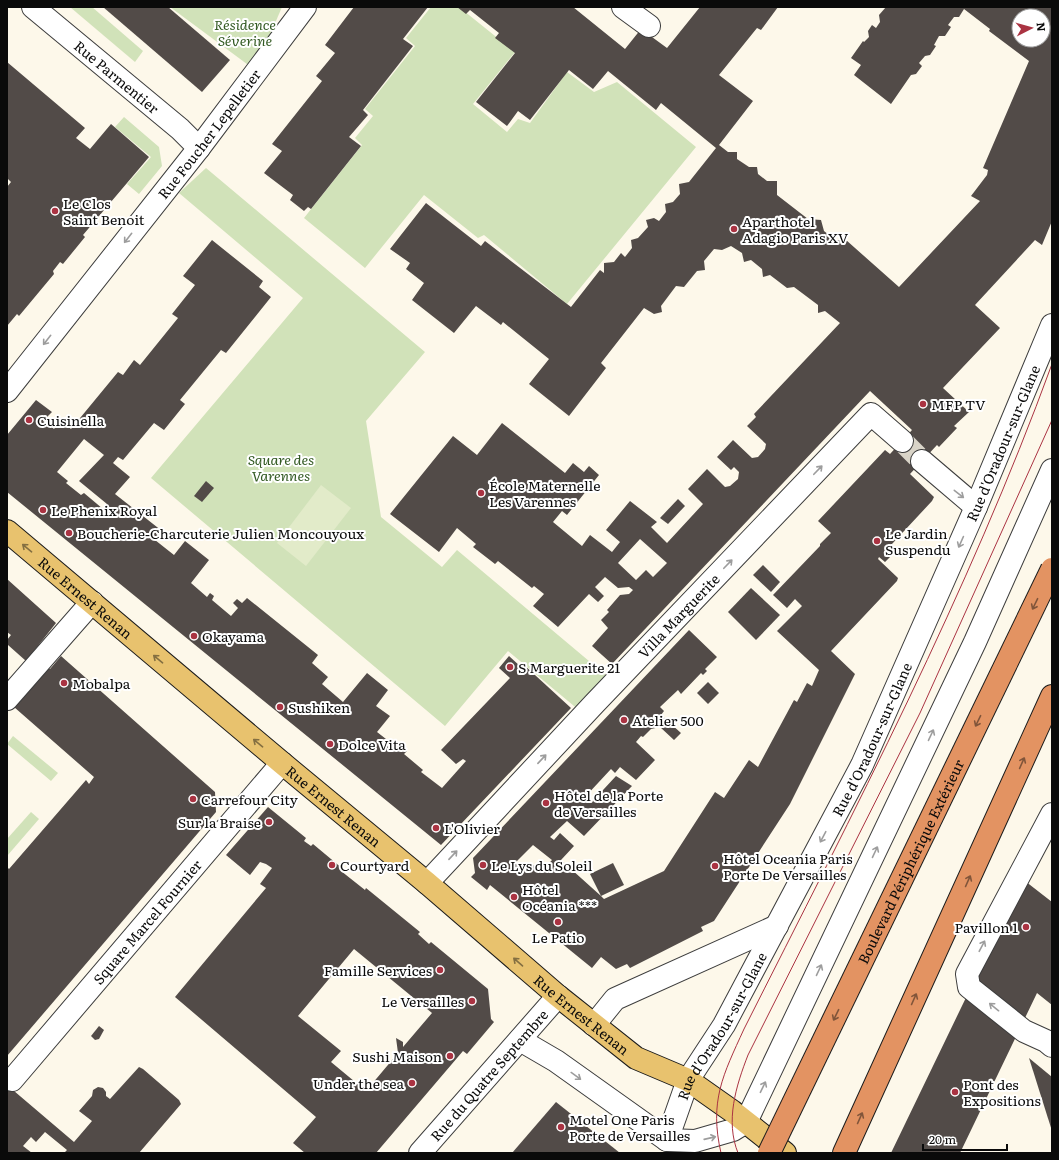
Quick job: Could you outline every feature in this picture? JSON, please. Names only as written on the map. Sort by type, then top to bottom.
[{"type":"highway","name":"Boulevard Périphérique Extérieur","points":[[769,1153],[1052,569]]},
{"type":"highway","points":[[844,1153],[1052,696]]},
{"type":"main road","name":"Rue Ernest Renan","points":[[7,531],[594,1025],[636,1058],[688,1080],[746,1122],[785,1153]]},
{"type":"street","name":"Rue Parmentier","points":[[33,7],[180,129],[199,148]]},
{"type":"street","name":"Rue Foucher Lepelletier","points":[[7,391],[199,148],[305,7]]},
{"type":"street","points":[[623,7],[649,26]]},
{"type":"street","name":"Rue d'Oradour-sur-Glane","points":[[667,1140],[688,1080],[717,1038],[862,765],[976,507],[1052,325]]},
{"type":"street","name":"Villa Marguerite","points":[[427,883],[594,704],[871,414],[902,441]]},
{"type":"street","points":[[922,461],[951,488],[976,507]]},
{"type":"street","points":[[520,1040],[556,1061],[667,1140],[695,1141],[722,1134],[746,1122],[975,642],[1052,470]]},
{"type":"street","points":[[7,699],[92,602]]},
{"type":"street","name":"Square Marcel Fournier","points":[[12,1080],[282,763]]},
{"type":"street","points":[[1052,814],[967,974],[967,981],[969,987],[1024,1031],[1046,1041],[1052,1046]]},
{"type":"street","points":[[594,1025],[615,999],[777,926]]},
{"type":"street","name":"Rue du Quatre Septembre","points":[[420,1153],[558,996]]},
{"type":"green space","points":[[70,7],[92,7],[143,51],[135,62]]},
{"type":"green space","name":"Résidence Séverine","points":[[170,7],[282,7],[255,70]]},
{"type":"green space","points":[[431,7],[459,7],[515,52],[473,104],[507,132],[518,119],[530,123],[567,72],[594,92],[617,82],[696,147],[567,304],[484,235],[478,238],[424,195],[365,268],[304,218],[362,145],[355,138],[373,116],[365,109],[415,46],[406,38]]},
{"type":"green space","points":[[124,117],[159,147],[162,166],[139,194],[127,184],[151,157],[115,127]]},
{"type":"green space","name":"Square des Varennes","points":[[206,168],[425,352],[366,421],[381,517],[442,567],[457,550],[608,677],[580,711],[508,651],[445,726],[151,478],[303,298],[179,193]]},
{"type":"green space","points":[[321,485],[351,508],[306,566],[277,543]]},
{"type":"green space","points":[[13,736],[58,773],[51,781],[7,744]]},
{"type":"green space","points":[[31,812],[39,819],[7,856],[7,839]]},
{"type":"building","points":[[103,7],[168,7],[230,60],[202,92]]},
{"type":"building","points":[[354,7],[428,7],[403,39],[413,46],[363,110],[368,115],[349,137],[361,146],[311,209],[308,207],[304,211],[290,200],[293,195],[264,173],[282,151],[272,144],[322,81],[316,76],[335,53],[325,45]]},
{"type":"building","points":[[457,7],[573,7],[625,49],[641,29],[667,48],[700,7],[778,7],[761,30],[757,28],[719,75],[753,101],[719,145],[728,152],[737,152],[737,159],[749,167],[757,167],[758,174],[767,181],[777,181],[777,195],[808,219],[821,220],[824,231],[835,240],[846,240],[899,287],[980,201],[971,196],[987,175],[988,170],[983,168],[1029,61],[1012,48],[1051,48],[1051,8],[1011,8],[1011,48],[964,9],[959,17],[954,17],[948,25],[951,27],[945,36],[939,36],[934,45],[936,46],[930,55],[925,56],[919,63],[922,66],[916,74],[911,75],[891,104],[854,75],[861,65],[851,58],[863,41],[864,42],[869,37],[868,31],[872,25],[876,28],[880,22],[879,15],[886,7],[1052,7],[1052,221],[1042,245],[1035,240],[975,305],[1000,328],[943,388],[969,412],[954,426],[957,428],[939,447],[937,445],[910,474],[934,497],[892,544],[897,550],[885,562],[879,557],[878,559],[898,578],[897,581],[831,651],[855,674],[790,804],[714,921],[701,927],[703,931],[630,968],[627,964],[616,969],[601,957],[592,968],[490,885],[487,890],[471,877],[475,873],[473,858],[689,630],[717,657],[705,669],[707,671],[703,675],[701,673],[681,694],[678,690],[660,707],[664,711],[661,715],[681,733],[674,740],[660,727],[651,729],[643,737],[641,736],[636,742],[655,760],[636,780],[620,767],[615,773],[611,769],[585,797],[591,803],[616,776],[632,786],[584,836],[567,821],[550,837],[554,840],[560,833],[574,846],[561,860],[604,899],[664,871],[715,792],[724,798],[749,760],[758,767],[794,700],[797,702],[807,683],[812,686],[819,670],[777,631],[802,606],[795,599],[787,608],[773,595],[831,533],[818,521],[885,450],[890,454],[912,430],[870,391],[612,664],[592,646],[608,628],[601,620],[609,612],[607,610],[620,595],[629,594],[633,590],[629,587],[618,588],[605,577],[595,587],[604,596],[598,602],[589,594],[558,627],[533,606],[544,594],[534,586],[532,588],[498,561],[495,564],[473,547],[476,544],[457,528],[439,552],[390,514],[453,436],[477,455],[502,423],[565,473],[573,463],[584,472],[589,466],[599,475],[567,515],[562,511],[553,522],[582,546],[590,535],[612,552],[620,542],[606,530],[630,501],[657,522],[651,527],[667,543],[703,504],[688,489],[707,469],[725,487],[730,486],[738,479],[739,472],[734,467],[731,470],[717,457],[733,440],[752,458],[758,457],[765,449],[766,444],[747,426],[756,417],[754,414],[840,323],[825,311],[818,313],[818,305],[794,287],[787,288],[770,275],[763,277],[762,269],[751,260],[744,262],[742,253],[731,246],[722,250],[714,249],[704,261],[705,270],[697,271],[684,287],[676,286],[661,306],[662,312],[654,314],[644,308],[601,363],[606,368],[569,416],[529,384],[549,359],[503,322],[501,325],[476,306],[454,333],[412,300],[424,283],[406,269],[410,263],[390,249],[426,203],[481,246],[485,241],[571,307],[600,270],[604,273],[604,263],[614,262],[621,253],[625,257],[632,248],[631,240],[638,238],[648,227],[646,220],[654,218],[659,221],[666,212],[665,204],[673,202],[680,194],[679,184],[689,182],[716,148],[661,103],[656,110],[608,71],[593,89],[569,70],[530,120],[518,111],[507,126],[476,102],[515,53],[495,38],[499,33],[470,10],[466,14]],"holes":[[[640,539],[667,563],[653,577],[646,570],[636,580],[618,563]],[[533,845],[552,860],[542,871],[534,865],[529,870],[522,863],[519,866],[515,863]]]},
{"type":"building","name":"Le Clos Saint Benoit","points":[[7,62],[85,128],[76,138],[90,149],[111,124],[149,157],[83,235],[85,237],[63,264],[60,262],[53,271],[54,274],[19,316],[17,314],[7,326],[7,187],[11,182],[7,178]]},
{"type":"building","points":[[212,240],[263,281],[259,287],[271,297],[226,353],[221,350],[180,400],[185,404],[164,430],[154,423],[123,460],[118,457],[113,463],[130,477],[115,494],[162,531],[155,540],[174,555],[185,541],[209,560],[191,583],[207,597],[210,593],[214,596],[212,600],[231,616],[238,608],[233,603],[237,599],[242,603],[247,598],[318,655],[312,663],[328,677],[322,684],[343,702],[367,673],[388,690],[376,706],[390,716],[377,732],[395,746],[398,743],[407,751],[404,754],[423,770],[421,772],[442,788],[466,761],[463,759],[456,764],[441,750],[510,678],[499,668],[509,656],[521,667],[523,664],[571,708],[441,845],[7,492],[7,435],[36,400],[52,412],[44,420],[54,429],[61,420],[71,429],[118,372],[123,375],[134,360],[140,365],[178,318],[172,314],[195,285],[183,276]],"holes":[[[84,439],[104,455],[79,481],[107,504],[103,509],[84,493],[81,495],[66,483],[68,481],[57,472]]]},
{"type":"building","points":[[206,481],[214,488],[202,502],[194,496]]},
{"type":"building","points":[[678,499],[685,506],[668,524],[660,518]]},
{"type":"building","points":[[763,565],[780,582],[771,592],[753,575]]},
{"type":"building","points":[[7,579],[56,623],[26,661],[8,645],[7,640],[11,635],[7,632]]},
{"type":"building","points":[[751,588],[780,615],[756,640],[728,612]]},
{"type":"building","points":[[61,656],[215,792],[216,812],[7,1056],[7,867],[9,869],[86,780],[89,784],[94,777],[14,707],[48,668],[50,669]]},
{"type":"building","points":[[708,682],[719,693],[708,704],[697,693]]},
{"type":"building","points":[[268,807],[306,838],[304,841],[311,846],[313,844],[343,869],[341,871],[365,890],[366,888],[420,932],[418,934],[429,944],[431,942],[488,989],[491,1019],[494,1022],[467,1054],[463,1051],[376,1153],[305,1153],[293,1143],[316,1117],[175,997],[266,888],[260,884],[272,868],[260,862],[250,875],[226,855]],"holes":[[[354,949],[432,1013],[403,1047],[403,1042],[396,1038],[398,1053],[366,1091],[331,1062],[341,1051],[298,1016]]]},
{"type":"building","points":[[613,863],[624,885],[601,896],[590,874]]},
{"type":"building","name":"Pont des Expositions","points":[[1025,881],[1052,902],[1052,1005],[1037,993],[960,1153],[891,1153],[988,952]]},
{"type":"building","points":[[99,1026],[104,1030],[99,1039],[95,1040],[91,1036]]},
{"type":"building","points":[[1029,1058],[1052,1077],[1052,1131]]},
{"type":"building","points":[[139,1067],[179,1100],[181,1104],[139,1153],[64,1153],[67,1150],[45,1132],[36,1142],[31,1137],[23,1146],[32,1153],[7,1153],[7,1085],[74,1142],[92,1121],[79,1111],[92,1096],[93,1090],[98,1087],[103,1088],[106,1092],[106,1096],[110,1099]]},
{"type":"building","name":"Motel One Paris Porte de Versailles","points":[[556,1102],[620,1153],[512,1153]]},
{"type":"tunnel","points":[[902,441],[922,461]]},
{"type":"tram line","points":[[721,1153],[718,1135],[717,1103],[724,1075],[730,1060],[744,1029],[868,783],[947,618],[1019,450],[1052,364]]},
{"type":"tram line","points":[[738,1153],[732,1129],[732,1116],[736,1091],[748,1055],[920,713],[1052,420]]},
{"type":"place","name":"Le Clos Saint Benoit","points":[[55,211]]},
{"type":"place","name":"Aparthotel Adagio Paris XV","points":[[734,229]]},
{"type":"place","name":"MFP TV","points":[[923,404]]},
{"type":"place","name":"Cuisinella","points":[[29,420]]},
{"type":"place","name":"École Maternelle Les Varennes","points":[[481,493]]},
{"type":"place","name":"Le Phenix Royal","points":[[43,510]]},
{"type":"place","name":"Boucherie-Charcuterie Julien Moncouyoux","points":[[69,533]]},
{"type":"place","name":"Le Jardin Suspendu","points":[[877,541]]},
{"type":"place","name":"Okayama","points":[[194,636]]},
{"type":"place","name":"S Marguerite 21","points":[[510,667]]},
{"type":"place","name":"Mobalpa","points":[[64,683]]},
{"type":"place","name":"Sushiken","points":[[280,707]]},
{"type":"place","name":"Atelier 500","points":[[624,720]]},
{"type":"place","name":"Dolce Vita","points":[[330,744]]},
{"type":"place","name":"Carrefour City","points":[[193,799]]},
{"type":"place","name":"Hôtel de la Porte de Versailles","points":[[546,803]]},
{"type":"place","name":"Sur la Braise","points":[[269,822]]},
{"type":"place","name":"L'Olivier","points":[[436,828]]},
{"type":"place","name":"Courtyard","points":[[332,865]]},
{"type":"place","name":"Le Lys du Soleil","points":[[483,865]]},
{"type":"place","name":"Hôtel Oceania Paris Porte De Versailles","points":[[715,866]]},
{"type":"place","name":"Hôtel Océania ***","points":[[514,897]]},
{"type":"place","name":"Le Patio","points":[[558,922]]},
{"type":"place","name":"Pavillon 1","points":[[1026,927]]},
{"type":"place","name":"Famille Services","points":[[440,970]]},
{"type":"place","name":"Le Versailles","points":[[472,1001]]},
{"type":"place","name":"Sushi Maison","points":[[450,1056]]},
{"type":"place","name":"Under the sea","points":[[412,1083]]},
{"type":"place","name":"Pont des Expositions","points":[[955,1092]]},
{"type":"place","name":"Motel One Paris Porte de Versailles","points":[[561,1127]]}]
